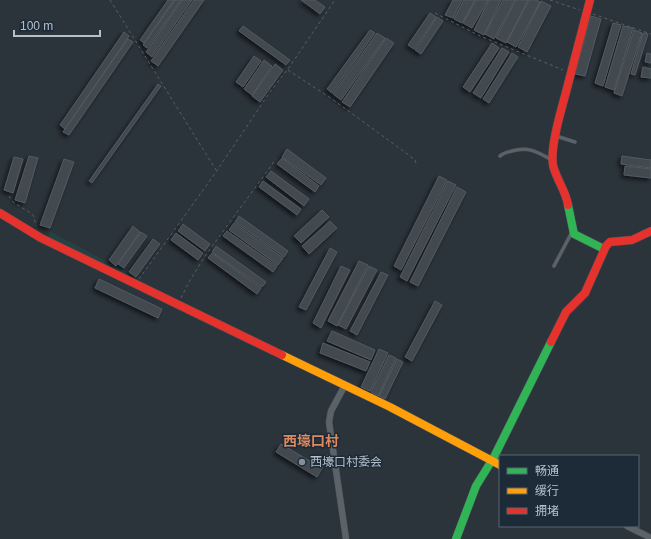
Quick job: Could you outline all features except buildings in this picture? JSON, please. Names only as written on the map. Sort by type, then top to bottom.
[{"type":"street","points":[[590,0],[558,121],[553,160],[557,177],[567,197],[573,231],[576,236],[604,249]]},
{"type":"street","points":[[0,213],[41,238],[345,385],[499,464]]},
{"type":"street","points":[[456,539],[473,495],[487,466],[492,460],[566,312],[580,300],[588,289],[604,249],[610,242],[632,240],[651,231]]},
{"type":"street","points":[[345,385],[331,411],[329,422],[346,539]]},
{"type":"street","points":[[629,527],[651,538]]},
{"type":"lane","points":[[556,136],[575,142]]},
{"type":"lane","points":[[500,156],[518,149],[527,148],[553,160]]},
{"type":"lane","points":[[554,266],[573,231]]},
{"type":"path","points":[[110,0],[216,171]]},
{"type":"path","points":[[136,284],[335,0]]},
{"type":"path","points":[[550,0],[651,34]]},
{"type":"path","points":[[435,13],[480,36],[570,73]]},
{"type":"path","points":[[288,69],[406,153],[415,160],[418,166]]},
{"type":"path","points":[[178,304],[186,287],[205,256],[276,159]]},
{"type":"path","points":[[9,196],[13,202],[32,214],[35,225],[38,229]]},
{"type":"green space","points":[[50,231],[137,278],[135,280],[49,239]]},
{"type":"traffic: fast","points":[[568,205],[574,234],[604,249]]},
{"type":"traffic: fast","points":[[456,539],[476,486],[494,457],[551,342]]},
{"type":"traffic: slow","points":[[282,355],[390,407],[499,464]]},
{"type":"traffic: jam","points":[[568,205],[556,175],[552,157],[554,139],[590,0]]},
{"type":"traffic: jam","points":[[0,213],[41,238],[282,355]]},
{"type":"traffic: jam","points":[[551,342],[566,312],[585,293],[606,246],[610,242],[632,240],[651,231]]},
{"type":"place","name":"西壕口村委会","points":[[302,462]]},
{"type":"district","name":"西壕口村","points":[[311,441]]}]
